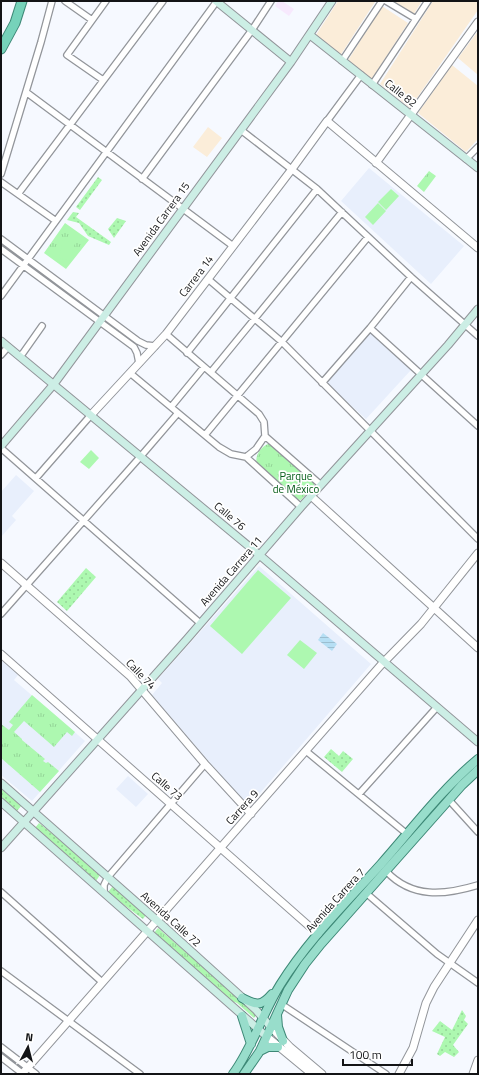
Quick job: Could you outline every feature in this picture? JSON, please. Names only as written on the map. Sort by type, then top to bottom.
[{"type":"highway","points":[[1,49],[15,23],[22,1]]},
{"type":"main road","points":[[217,1],[291,62]]},
{"type":"main road","name":"Avenida Carrera 15","points":[[1,447],[54,384],[182,208],[291,62],[332,1]]},
{"type":"main road","name":"Calle 82","points":[[310,35],[476,167]]},
{"type":"main road","points":[[476,167],[475,161],[478,158]]},
{"type":"main road","name":"Avenida Carrera 11","points":[[1,848],[301,507],[478,309]]},
{"type":"main road","name":"Calle 76","points":[[1,341],[259,555],[478,742]]},
{"type":"main road","name":"Avenida Carrera 7","points":[[233,1074],[280,985],[318,934],[456,778],[478,759]]},
{"type":"main road","name":"Avenida Carrera 7","points":[[244,1074],[260,1051],[281,1004],[305,964],[366,893],[449,800],[478,770]]},
{"type":"main road","name":"Avenida Calle 72","points":[[1,783],[156,920],[242,998],[270,1026]]},
{"type":"main road","name":"Avenida Calle 72","points":[[1,802],[266,1036]]},
{"type":"main road","points":[[242,998],[254,1004],[262,1003],[268,1000],[280,985]]},
{"type":"main road","points":[[260,1051],[268,1047],[281,1044],[277,1012]]},
{"type":"main road","points":[[242,1016],[250,1044]]},
{"type":"street","points":[[1,174],[52,1]]},
{"type":"street","points":[[65,1],[92,20]]},
{"type":"street","points":[[103,80],[67,55],[106,1]]},
{"type":"street","points":[[18,194],[163,1]]},
{"type":"street","points":[[1,296],[217,1]]},
{"type":"street","points":[[142,179],[252,30],[271,1]]},
{"type":"street","points":[[342,61],[382,1]]},
{"type":"street","points":[[386,1],[416,19]]},
{"type":"street","points":[[372,85],[428,1]]},
{"type":"street","points":[[376,163],[478,22]]},
{"type":"street","name":"Carrera 14","points":[[36,478],[91,415],[166,334],[292,169],[360,75]]},
{"type":"street","points":[[26,92],[233,246]]},
{"type":"street","points":[[327,121],[478,248]]},
{"type":"street","points":[[241,130],[317,189],[478,336]]},
{"type":"street","points":[[466,159],[477,151]]},
{"type":"street","points":[[1,182],[56,221]]},
{"type":"street","points":[[187,352],[317,189]]},
{"type":"street","points":[[211,372],[342,212]]},
{"type":"street","points":[[205,435],[368,237]]},
{"type":"street","points":[[1,239],[102,318],[134,347],[139,363]]},
{"type":"street","points":[[1,249],[138,341],[146,345],[156,346]]},
{"type":"street","points":[[322,383],[412,277]]},
{"type":"street","points":[[208,279],[256,318],[282,342],[478,539]]},
{"type":"street","points":[[20,356],[42,326]]},
{"type":"street","points":[[370,328],[478,426]]},
{"type":"street","points":[[166,334],[261,416],[265,426],[266,436],[321,485]]},
{"type":"street","points":[[1,355],[8,347]]},
{"type":"street","points":[[171,407],[204,367]]},
{"type":"street","points":[[130,373],[219,447],[231,454],[246,457],[301,507]]},
{"type":"street","points":[[1,614],[178,413]]},
{"type":"street","points":[[246,457],[256,449],[266,436]]},
{"type":"street","points":[[1,447],[200,623]]},
{"type":"street","points":[[311,496],[478,648]]},
{"type":"street","name":"Carrera 9","points":[[22,1074],[384,662],[414,632],[478,553]]},
{"type":"street","name":"Calle 74","points":[[1,563],[130,676],[205,764],[251,814]]},
{"type":"street","name":"Calle 73","points":[[1,654],[318,934]]},
{"type":"street","points":[[359,794],[437,707]]},
{"type":"street","points":[[306,751],[407,834]]},
{"type":"street","points":[[104,892],[104,885],[108,877],[205,764]]},
{"type":"street","points":[[449,800],[478,832]]},
{"type":"street","points":[[386,871],[391,877],[404,886],[415,890],[451,892],[478,885]]},
{"type":"street","points":[[1,892],[102,982]]},
{"type":"street","points":[[366,893],[450,964],[478,983]]},
{"type":"street","points":[[399,1074],[414,1048],[426,1003],[434,987],[475,929],[478,920]]},
{"type":"street","points":[[1,971],[140,1074]]},
{"type":"street","points":[[281,1004],[386,1074]]},
{"type":"street","name":"Avenida Calle 72","points":[[270,1026],[281,1044],[312,1074]]},
{"type":"street","name":"Avenida Calle 72","points":[[266,1036],[281,1044],[322,1074]]},
{"type":"street","points":[[22,1074],[1,1057],[4,1049],[36,1074]]},
{"type":"street","points":[[473,1074],[478,1060]]},
{"type":"shaded area","points":[[278,1],[282,1],[294,9],[289,16],[275,6]]},
{"type":"shaded area","points":[[338,1],[375,2],[340,56],[314,38]]},
{"type":"shaded area","points":[[392,1],[422,1],[414,14]]},
{"type":"shaded area","points":[[433,1],[478,1],[478,10],[410,108],[380,84]]},
{"type":"shaded area","points":[[382,6],[408,23],[371,80],[347,62]]},
{"type":"shaded area","points":[[478,31],[478,75],[458,58]]},
{"type":"shaded area","points":[[452,65],[478,86],[478,139],[466,152],[418,113]]},
{"type":"shaded area","points":[[208,127],[222,138],[207,157],[193,147]]},
{"type":"shaded area","points":[[369,168],[464,246],[431,284],[341,201]]},
{"type":"shaded area","points":[[370,333],[411,370],[366,419],[325,382]]},
{"type":"shaded area","points":[[16,475],[34,491],[12,516],[16,520],[1,537],[1,492]]},
{"type":"shaded area","points":[[259,566],[371,664],[248,807],[152,695],[162,683],[158,679]]},
{"type":"shaded area","points":[[1,660],[18,675],[14,680],[85,741],[32,801],[1,775]]},
{"type":"shaded area","points":[[128,776],[148,794],[136,807],[116,789]]},
{"type":"green space","points":[[429,171],[436,176],[424,192],[417,186]]},
{"type":"green space","points":[[98,177],[102,180],[80,210],[76,207]]},
{"type":"green space","points":[[391,189],[399,196],[386,210],[378,202]]},
{"type":"green space","points":[[378,203],[386,211],[373,225],[365,217]]},
{"type":"green space","points":[[73,212],[79,213],[76,217],[111,242],[109,245],[88,236],[79,223],[67,220]]},
{"type":"green space","points":[[117,218],[126,221],[114,238],[108,229]]},
{"type":"green space","points":[[65,223],[89,240],[66,269],[44,253]]},
{"type":"green space","points":[[63,240],[75,243],[70,261],[59,258]]},
{"type":"green space","name":"Parque de México","points":[[270,444],[314,482],[314,485],[301,500],[296,499],[257,463],[256,460],[259,452]]},
{"type":"green space","points":[[91,450],[99,458],[89,469],[80,462]]},
{"type":"green space","points":[[86,568],[96,577],[67,611],[57,602]]},
{"type":"green space","points":[[258,570],[291,598],[242,654],[210,626]]},
{"type":"green space","points":[[300,640],[317,653],[304,669],[287,655]]},
{"type":"green space","points":[[32,695],[75,732],[72,736],[67,732],[54,747],[24,721],[14,732],[45,759],[43,761],[46,763],[48,762],[59,771],[40,792],[1,758],[1,724],[9,730],[13,725],[9,722]]},
{"type":"green space","points":[[331,749],[339,756],[343,751],[353,759],[342,772],[324,757]]},
{"type":"green space","points":[[1,787],[22,805],[17,811],[1,797]]},
{"type":"green space","points":[[39,823],[100,875],[96,881],[35,828]]},
{"type":"green space","points":[[113,886],[146,915],[143,919],[108,892]]},
{"type":"green space","points":[[158,928],[257,1014],[254,1018],[237,1003],[229,1000],[153,934]]},
{"type":"green space","points":[[462,1010],[466,1016],[464,1020],[468,1024],[453,1045],[459,1052],[454,1057],[445,1052],[440,1056],[437,1054],[445,1037],[432,1031],[440,1021],[452,1030]]},
{"type":"water","points":[[323,633],[337,644],[332,651],[318,640]]}]
